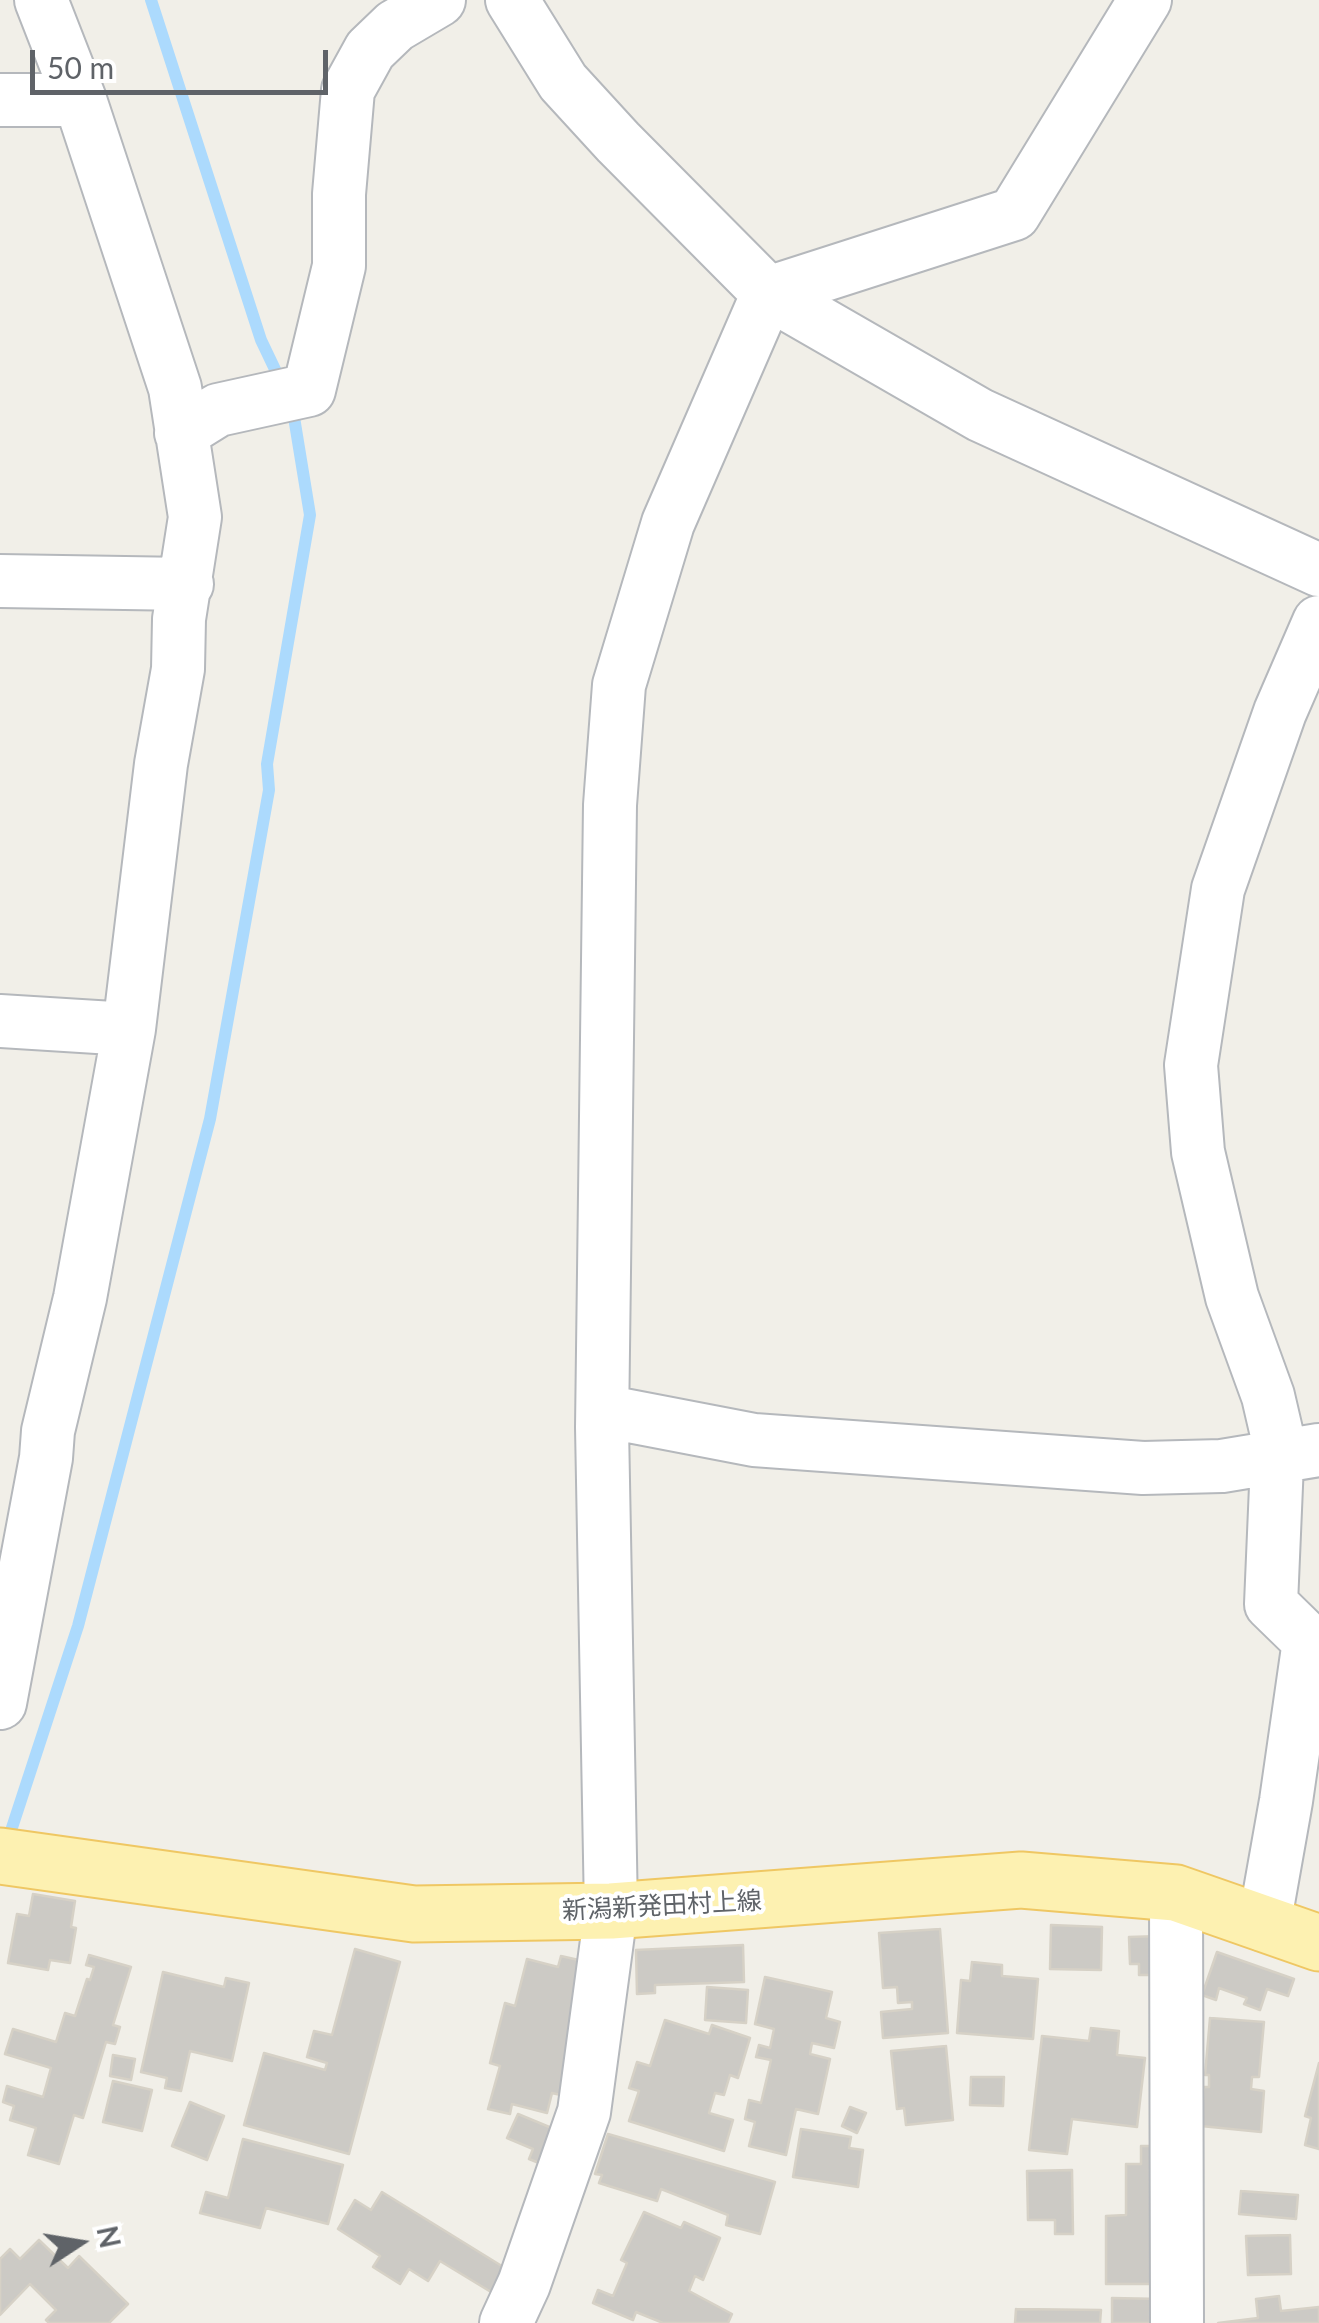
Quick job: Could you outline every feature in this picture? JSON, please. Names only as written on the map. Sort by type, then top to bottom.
[{"type":"main road","name":"新潟新発田村上線","points":[[0,1856],[414,1914],[611,1912],[1022,1880],[1176,1893],[1319,1944]]},
{"type":"street","points":[[0,1703],[48,1430],[80,1298],[129,1029],[195,517],[175,388],[80,100],[41,0]]},
{"type":"street","points":[[181,432],[218,410],[309,390],[339,266],[348,90],[370,50],[395,26],[439,0]]},
{"type":"street","points":[[512,0],[564,82],[768,293],[980,415],[1319,570]]},
{"type":"street","points":[[506,2323],[524,2284],[584,2112],[611,1912],[603,1412],[610,805],[619,686],[668,523],[768,293],[1014,214],[1146,0]]},
{"type":"street","points":[[0,100],[80,100]]},
{"type":"street","points":[[0,581],[187,584]]},
{"type":"street","points":[[1298,1454],[1278,1439],[1268,1396],[1232,1296],[1198,1152],[1191,1066],[1218,889],[1280,712],[1319,622]]},
{"type":"street","points":[[0,1021],[129,1029]]},
{"type":"street","points":[[603,1412],[754,1440],[1124,1466],[1222,1466],[1298,1454]]},
{"type":"street","points":[[1264,1924],[1309,1641],[1271,1604],[1298,1454]]},
{"type":"street","points":[[1176,1893],[1177,2323]]},
{"type":"building","points":[[33,1894],[75,1901],[71,1927],[76,1928],[70,1963],[50,1960],[48,1970],[8,1963],[17,1914],[29,1916]]},
{"type":"building","points":[[1051,1925],[1102,1927],[1101,1970],[1050,1969]]},
{"type":"building","points":[[940,1929],[948,2033],[883,2038],[881,2012],[912,2009],[912,2002],[898,2003],[897,1987],[883,1988],[879,1933]]},
{"type":"building","points":[[1161,1936],[1157,1975],[1139,1975],[1139,1964],[1130,1964],[1129,1937]]},
{"type":"building","points":[[743,1945],[744,1982],[655,1985],[655,1993],[637,1994],[636,1950]]},
{"type":"building","points":[[355,1949],[400,1962],[349,2154],[244,2125],[264,2053],[325,2070],[327,2063],[307,2057],[314,2031],[332,2035]]},
{"type":"building","points":[[1217,1952],[1294,1979],[1288,1996],[1267,1989],[1260,2010],[1244,2004],[1247,1998],[1219,1988],[1216,2000],[1202,1995]]},
{"type":"building","points":[[89,1955],[131,1967],[113,2025],[120,2027],[115,2044],[106,2042],[83,2118],[74,2115],[59,2164],[28,2155],[36,2128],[10,2120],[14,2106],[3,2102],[7,2086],[43,2097],[51,2068],[5,2054],[13,2029],[56,2042],[65,2013],[75,2016],[87,1979],[90,1980],[94,1967],[86,1965]]},
{"type":"building","points":[[561,1956],[583,1961],[565,2096],[552,2093],[547,2113],[512,2104],[510,2114],[488,2109],[500,2066],[490,2063],[505,2003],[515,2006],[527,1959],[558,1967]]},
{"type":"building","points":[[972,1962],[1002,1965],[1002,1976],[1038,1979],[1033,2039],[957,2033],[961,1980],[970,1981]]},
{"type":"building","points":[[163,1972],[224,1987],[226,1978],[249,1983],[232,2061],[190,2051],[181,2091],[165,2088],[167,2078],[141,2072]]},
{"type":"building","points":[[765,1977],[832,1992],[826,2018],[840,2022],[834,2048],[812,2043],[810,2054],[830,2059],[818,2114],[796,2109],[786,2155],[749,2146],[755,2122],[745,2119],[749,2100],[761,2103],[771,2060],[756,2057],[759,2045],[770,2048],[774,2029],[755,2024]]},
{"type":"building","points":[[707,1987],[748,1990],[746,2023],[705,2020]]},
{"type":"building","points":[[1210,2018],[1264,2022],[1259,2077],[1252,2077],[1251,2089],[1264,2091],[1261,2132],[1201,2126],[1204,2087],[1209,2087],[1209,2075],[1205,2075]]},
{"type":"building","points":[[665,2020],[709,2034],[712,2025],[750,2038],[738,2078],[730,2075],[724,2095],[715,2093],[709,2113],[733,2120],[724,2151],[629,2121],[639,2091],[629,2088],[637,2062],[650,2066]]},
{"type":"building","points":[[1091,2028],[1119,2031],[1117,2055],[1145,2058],[1137,2127],[1072,2119],[1067,2154],[1029,2150],[1042,2036],[1089,2041]]},
{"type":"building","points":[[946,2046],[953,2120],[906,2125],[904,2108],[897,2109],[891,2051]]},
{"type":"building","points":[[113,2055],[135,2059],[131,2080],[110,2076]]},
{"type":"building","points":[[1319,2063],[1319,2149],[1305,2145],[1311,2118],[1305,2116]]},
{"type":"building","points":[[971,2077],[1004,2077],[1003,2106],[970,2105]]},
{"type":"building","points":[[113,2081],[152,2090],[142,2131],[103,2122]]},
{"type":"building","points":[[190,2102],[224,2116],[207,2160],[172,2146]]},
{"type":"building","points":[[850,2107],[866,2113],[857,2133],[842,2126]]},
{"type":"building","points":[[518,2114],[559,2131],[544,2165],[529,2159],[533,2149],[507,2138]]},
{"type":"building","points":[[801,2129],[851,2137],[849,2148],[863,2150],[858,2187],[793,2177]]},
{"type":"building","points":[[608,2134],[775,2182],[760,2234],[726,2225],[728,2215],[661,2189],[657,2201],[599,2183],[602,2175],[595,2174]]},
{"type":"building","points":[[243,2139],[343,2165],[328,2224],[266,2208],[260,2228],[200,2213],[206,2192],[228,2198]]},
{"type":"building","points":[[1141,2146],[1164,2146],[1164,2284],[1106,2284],[1106,2216],[1126,2215],[1126,2164],[1141,2164]]},
{"type":"building","points":[[1072,2170],[1073,2234],[1055,2234],[1055,2220],[1028,2220],[1027,2171]]},
{"type":"building","points":[[1241,2191],[1298,2195],[1296,2219],[1239,2214]]},
{"type":"building","points":[[382,2192],[505,2268],[491,2292],[440,2261],[428,2281],[409,2269],[400,2284],[373,2267],[380,2256],[338,2229],[355,2200],[371,2210]]},
{"type":"building","points":[[644,2212],[681,2228],[684,2222],[720,2238],[703,2280],[695,2276],[689,2291],[732,2314],[728,2323],[663,2323],[636,2312],[633,2320],[593,2303],[598,2290],[613,2296],[627,2263],[621,2260]]},
{"type":"building","points":[[1290,2235],[1291,2274],[1248,2275],[1246,2236]]},
{"type":"building","points":[[39,2240],[68,2268],[79,2256],[128,2304],[109,2323],[49,2323],[46,2320],[56,2310],[30,2284],[0,2315],[0,2259],[10,2249],[20,2259]]},
{"type":"building","points":[[1279,2296],[1281,2311],[1319,2307],[1319,2323],[1218,2323],[1258,2318],[1256,2299]]},
{"type":"building","points":[[1112,2298],[1162,2299],[1161,2323],[1112,2323]]},
{"type":"building","points":[[1016,2309],[1101,2310],[1100,2323],[1015,2323]]},
{"type":"waterway","points":[[151,0],[261,340],[281,382]]},
{"type":"waterway","points":[[6,1846],[78,1626],[210,1119],[269,790],[267,764],[310,515],[292,405]]}]
